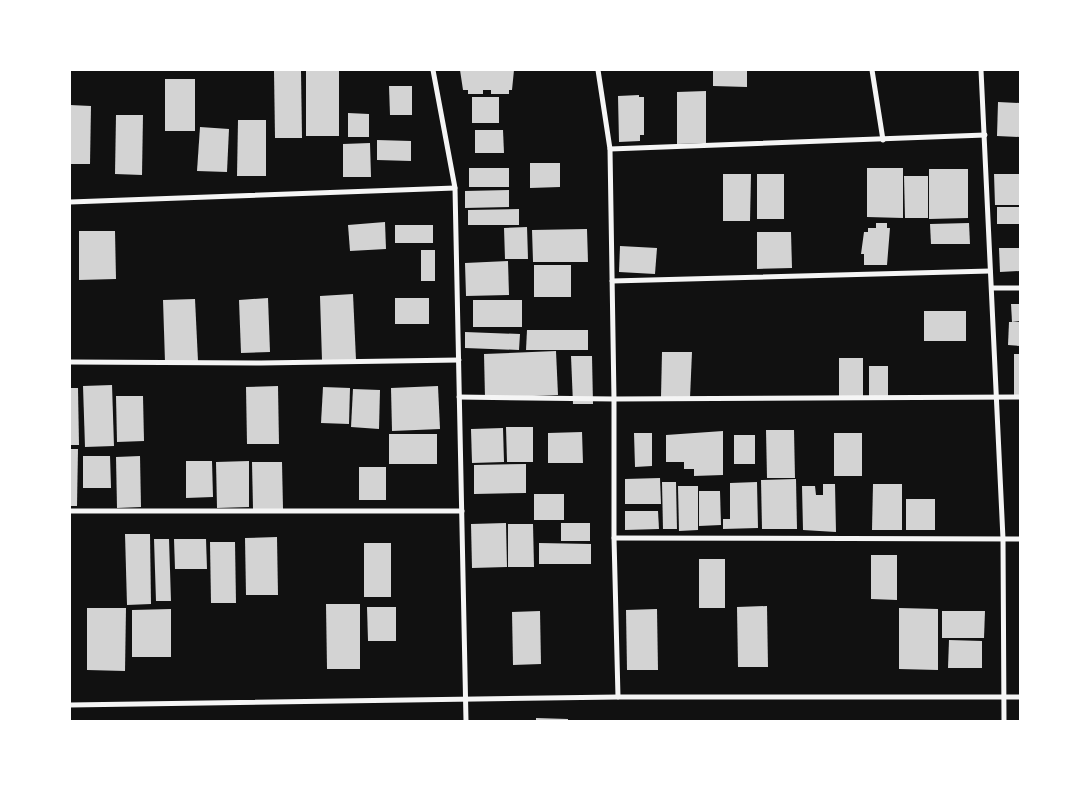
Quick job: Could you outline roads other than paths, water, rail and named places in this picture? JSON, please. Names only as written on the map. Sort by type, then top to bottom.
[{"type":"street","points":[[433,70],[455,188],[466,721]]},
{"type":"street","points":[[598,70],[610,149],[614,538],[618,697]]},
{"type":"street","points":[[872,70],[883,140]]},
{"type":"street","points":[[981,70],[1003,539],[1004,721]]},
{"type":"street","points":[[610,149],[883,140],[984,134]]},
{"type":"street","points":[[70,202],[455,188]]},
{"type":"street","points":[[612,281],[990,271]]},
{"type":"street","points":[[992,288],[1020,288]]},
{"type":"street","points":[[70,362],[261,363],[459,360]]},
{"type":"street","points":[[459,397],[614,399],[1020,397]]},
{"type":"street","points":[[70,511],[462,511]]},
{"type":"street","points":[[614,538],[1020,539]]},
{"type":"street","points":[[70,705],[618,697],[1020,697]]}]
